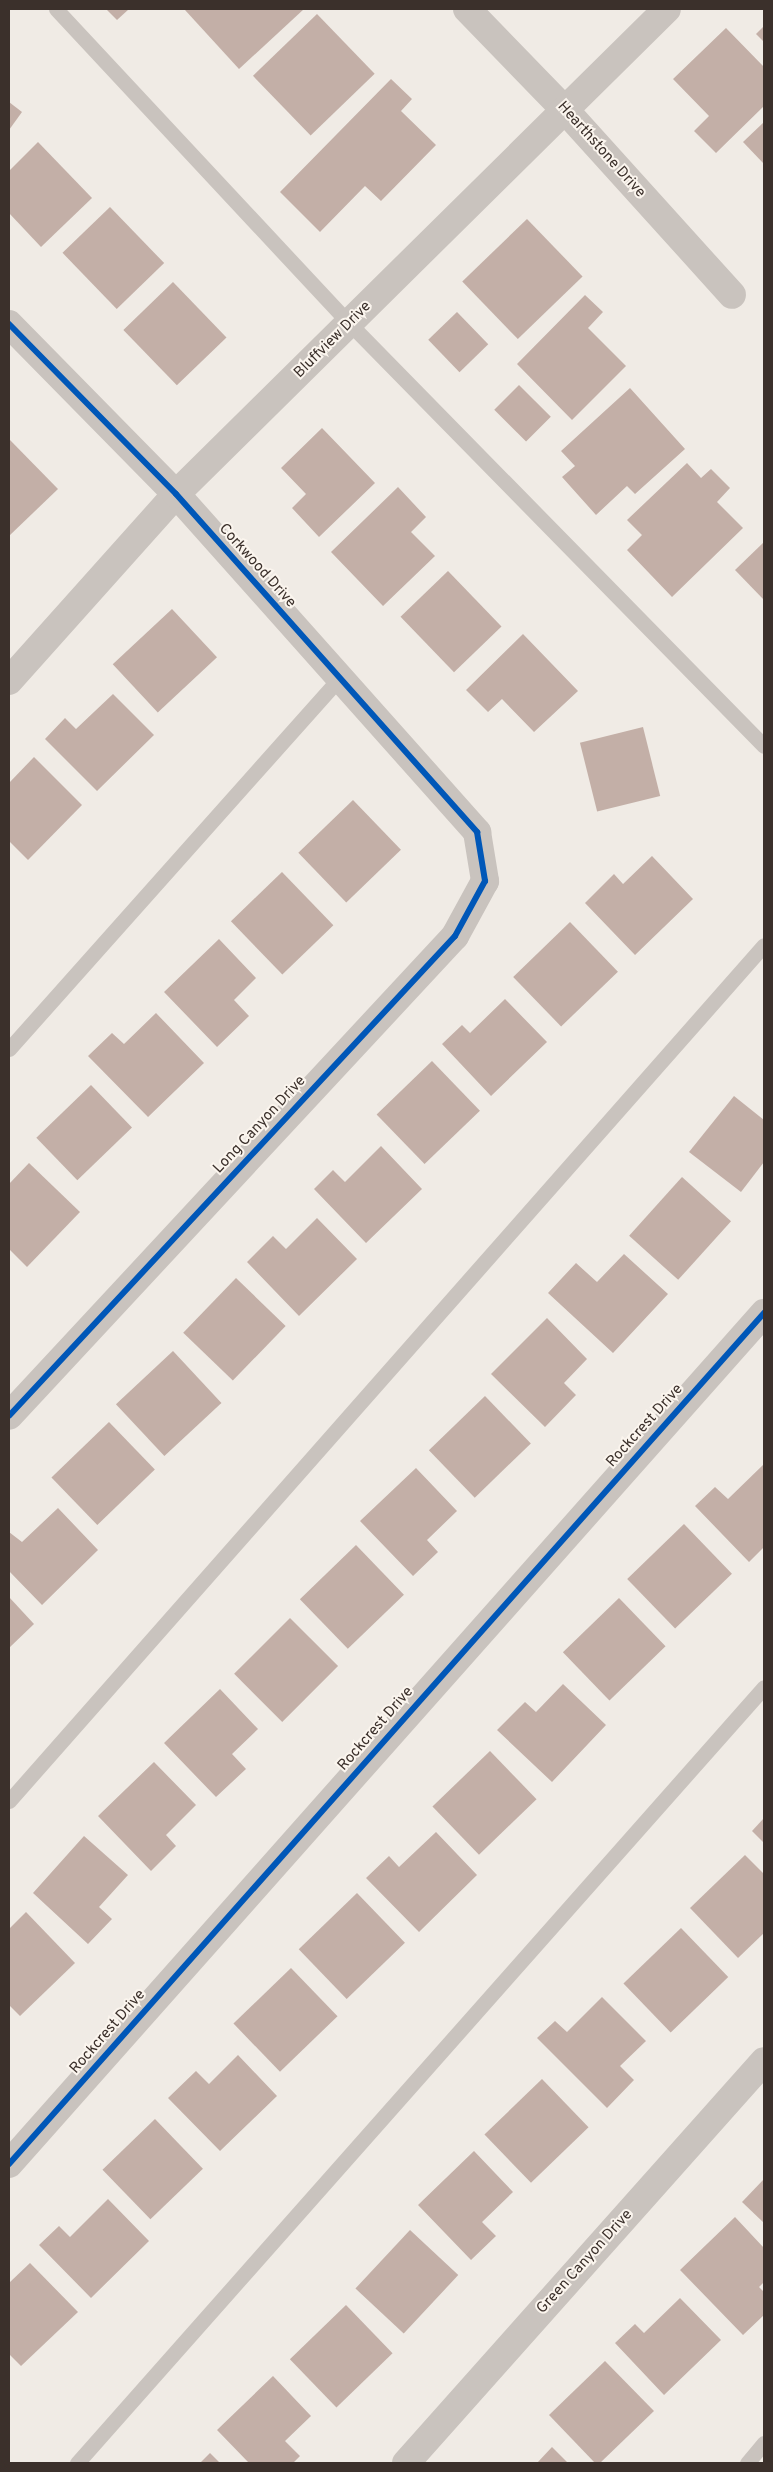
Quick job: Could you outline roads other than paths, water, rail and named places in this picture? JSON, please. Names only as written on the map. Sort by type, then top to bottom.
[{"type":"street","name":"Hearthstone Drive","points":[[467,9],[565,110],[732,295]]},
{"type":"street","name":"Bluffview Drive","points":[[9,681],[176,494],[667,9]]},
{"type":"street","name":"Corkwood Drive","points":[[9,324],[176,494],[477,832]]},
{"type":"street","name":"Long Canyon Drive","points":[[9,1416],[455,936],[485,881],[477,832]]},
{"type":"street","name":"Rockcrest Drive","points":[[9,2164],[764,1313]]},
{"type":"street","name":"Green Canyon Drive","points":[[406,2463],[764,2060]]},
{"type":"lane","points":[[56,9],[350,324],[764,746]]},
{"type":"lane","points":[[9,1049],[340,677]]},
{"type":"lane","points":[[9,1801],[764,945]]},
{"type":"lane","points":[[77,2463],[764,1687]]},
{"type":"lane","points":[[746,2463],[764,2443]]}]
